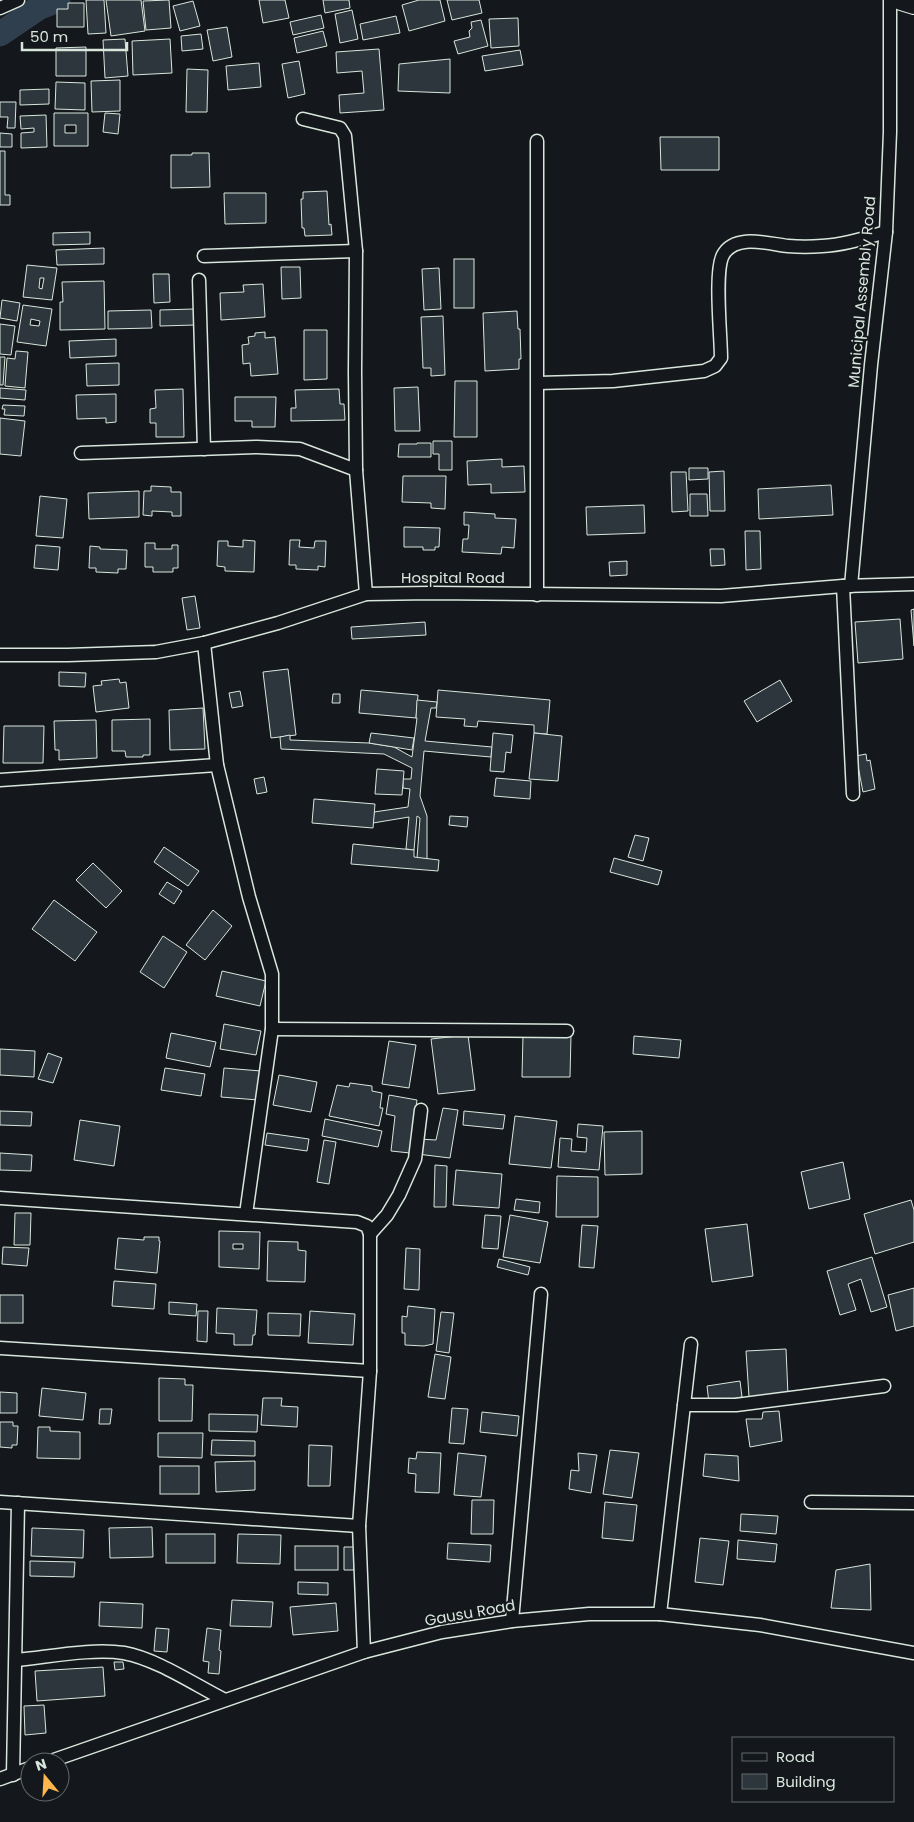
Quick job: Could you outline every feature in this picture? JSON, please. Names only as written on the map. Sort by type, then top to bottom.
[{"type":"main road","points":[[901,0],[914,4]]},
{"type":"street","points":[[0,8],[18,0]]},
{"type":"street","name":"Municipal Assembly Road","points":[[853,794],[847,586],[886,232],[890,132],[890,0]]},
{"type":"street","points":[[303,119],[340,128],[345,136],[356,251],[356,470],[366,594]]},
{"type":"street","points":[[537,141],[537,595]]},
{"type":"street","points":[[538,383],[613,381],[704,371],[715,366],[721,358],[720,265],[722,256],[727,249],[739,243],[757,241],[788,246],[823,246],[845,243],[886,232]]},
{"type":"street","points":[[204,256],[356,251]]},
{"type":"street","points":[[199,280],[204,449]]},
{"type":"street","points":[[81,453],[257,447],[300,449],[356,470]]},
{"type":"street","name":"Hospital Road","points":[[0,655],[156,652],[204,643],[278,624],[366,594],[721,596],[847,586],[914,584]]},
{"type":"street","points":[[204,643],[217,765],[247,888],[272,974],[272,1029],[246,1214]]},
{"type":"street","points":[[0,780],[217,765]]},
{"type":"street","points":[[272,1029],[567,1031]]},
{"type":"street","points":[[370,1234],[388,1215],[415,1158],[421,1110]]},
{"type":"street","points":[[0,1198],[357,1222],[367,1226],[370,1234],[370,1371],[359,1526],[364,1652]]},
{"type":"street","points":[[512,1621],[541,1294]]},
{"type":"street","points":[[660,1614],[691,1344]]},
{"type":"street","points":[[0,1348],[370,1371]]},
{"type":"street","points":[[684,1405],[736,1405],[884,1386]]},
{"type":"street","points":[[0,1502],[359,1526]]},
{"type":"street","points":[[811,1502],[914,1503]]},
{"type":"street","points":[[12,1774],[18,1503]]},
{"type":"street","name":"Gausu Road","points":[[70,1754],[364,1652],[442,1632],[512,1621],[588,1614],[660,1614],[760,1625],[914,1653]]},
{"type":"street","points":[[16,1660],[101,1652],[124,1653],[149,1660],[225,1700]]},
{"type":"street","points":[[0,1779],[20,1771]]},
{"type":"building","points":[[86,0],[104,0],[106,33],[88,34]]},
{"type":"building","points":[[106,0],[141,0],[145,31],[111,36]]},
{"type":"building","points":[[169,0],[171,28],[146,30],[143,1]]},
{"type":"building","points":[[259,0],[285,0],[289,18],[263,23]]},
{"type":"building","points":[[323,0],[349,0],[350,8],[325,13]]},
{"type":"building","points":[[419,0],[440,0],[445,21],[409,31],[402,5]]},
{"type":"building","points":[[447,0],[479,0],[482,13],[452,20]]},
{"type":"building","points":[[193,1],[200,26],[180,31],[173,6]]},
{"type":"building","points":[[68,3],[84,3],[84,27],[57,27],[57,9],[68,9]]},
{"type":"building","points":[[352,10],[358,39],[340,43],[335,14]]},
{"type":"building","points":[[321,15],[324,28],[293,35],[290,22]]},
{"type":"building","points":[[396,16],[400,33],[363,40],[360,24]]},
{"type":"building","points":[[518,18],[519,46],[491,48],[489,19]]},
{"type":"building","points":[[481,20],[488,46],[458,54],[454,41],[470,37],[471,22]]},
{"type":"building","points":[[227,27],[232,57],[213,61],[207,30]]},
{"type":"building","points":[[323,31],[327,46],[297,53],[294,38]]},
{"type":"building","points":[[201,34],[203,49],[182,51],[181,36]]},
{"type":"building","points":[[125,39],[128,76],[105,78],[103,40]]},
{"type":"building","points":[[170,39],[172,73],[133,75],[132,41]]},
{"type":"building","points":[[86,47],[86,76],[56,76],[56,48]]},
{"type":"building","points":[[379,49],[384,110],[340,113],[339,95],[364,93],[362,71],[337,73],[336,52]]},
{"type":"building","points":[[520,50],[523,65],[485,71],[482,56]]},
{"type":"building","points":[[450,59],[450,93],[398,91],[399,64]]},
{"type":"building","points":[[299,61],[305,94],[288,98],[282,64]]},
{"type":"building","points":[[259,63],[261,87],[228,90],[226,66]]},
{"type":"building","points":[[187,69],[208,70],[207,112],[186,112]]},
{"type":"building","points":[[120,80],[120,111],[92,112],[91,81]]},
{"type":"building","points":[[56,82],[85,83],[85,110],[55,109]]},
{"type":"building","points":[[49,89],[49,104],[20,105],[20,90]]},
{"type":"building","points":[[0,102],[16,102],[15,128],[7,128],[8,117],[0,117]]},
{"type":"building","points":[[54,113],[88,113],[88,146],[54,146]],"holes":[[[65,125],[76,125],[76,133],[65,133]]]},
{"type":"building","points":[[105,113],[120,114],[118,134],[103,132]]},
{"type":"building","points":[[46,115],[47,147],[21,148],[21,133],[34,132],[34,128],[21,129],[20,116]]},
{"type":"building","points":[[0,133],[12,134],[12,147],[0,147]]},
{"type":"building","points":[[660,137],[719,137],[719,170],[661,170]]},
{"type":"building","points":[[0,151],[5,151],[5,195],[10,195],[10,205],[0,205]]},
{"type":"building","points":[[192,153],[209,153],[210,187],[171,188],[171,155],[192,155]]},
{"type":"building","points":[[327,191],[329,225],[331,224],[332,235],[305,236],[304,228],[302,228],[301,199],[303,199],[303,192]]},
{"type":"building","points":[[224,193],[266,193],[266,223],[225,224]]},
{"type":"building","points":[[90,232],[90,244],[53,245],[53,233]]},
{"type":"building","points":[[104,248],[104,264],[57,265],[56,250]]},
{"type":"building","points":[[454,259],[474,259],[474,308],[454,308]]},
{"type":"building","points":[[27,265],[57,268],[52,300],[23,297]],"holes":[[[40,278],[44,278],[42,289],[39,288]]]},
{"type":"building","points":[[281,267],[300,267],[301,298],[282,299]]},
{"type":"building","points":[[439,268],[441,309],[424,310],[422,269]]},
{"type":"building","points":[[153,274],[169,274],[170,302],[154,303]]},
{"type":"building","points":[[104,281],[105,329],[60,330],[60,302],[63,302],[62,282]]},
{"type":"building","points":[[263,284],[265,317],[221,320],[220,293],[244,292],[243,285]]},
{"type":"building","points":[[2,300],[20,303],[17,321],[0,318]]},
{"type":"building","points":[[23,305],[52,309],[46,346],[17,342]],"holes":[[[31,319],[40,321],[39,326],[30,325]]]},
{"type":"building","points":[[194,309],[195,325],[160,326],[160,310]]},
{"type":"building","points":[[151,310],[152,328],[108,329],[108,311]]},
{"type":"building","points":[[517,311],[518,329],[520,329],[521,359],[519,359],[519,369],[485,371],[483,313]]},
{"type":"building","points":[[443,316],[445,375],[431,376],[431,368],[423,368],[421,317]]},
{"type":"building","points":[[0,324],[15,326],[11,355],[0,354]]},
{"type":"building","points":[[304,330],[327,330],[327,379],[304,380]]},
{"type":"building","points":[[265,332],[265,338],[275,337],[278,374],[251,376],[250,363],[243,364],[242,345],[249,344],[248,337],[255,336],[255,333]]},
{"type":"building","points":[[116,339],[116,356],[70,358],[69,341]]},
{"type":"building","points":[[16,351],[28,352],[25,388],[5,386],[7,358],[15,359]]},
{"type":"building","points":[[0,357],[5,357],[3,385],[0,385]]},
{"type":"building","points":[[119,363],[119,385],[87,386],[86,364]]},
{"type":"building","points":[[455,381],[477,381],[477,437],[454,437]]},
{"type":"building","points":[[418,387],[420,431],[395,431],[394,388]]},
{"type":"building","points":[[0,388],[26,390],[25,400],[0,398]]},
{"type":"building","points":[[183,389],[184,437],[156,437],[156,423],[150,423],[150,409],[156,408],[155,390]]},
{"type":"building","points":[[339,389],[340,404],[344,404],[345,420],[291,421],[291,408],[296,408],[295,390]]},
{"type":"building","points":[[116,394],[116,422],[106,423],[106,418],[77,419],[76,395]]},
{"type":"building","points":[[235,397],[276,397],[275,427],[252,427],[252,421],[235,421]]},
{"type":"building","points":[[3,405],[25,406],[24,416],[4,415],[5,409],[2,409]]},
{"type":"building","points":[[0,418],[25,421],[21,456],[0,454]]},
{"type":"building","points":[[433,441],[452,441],[452,470],[439,470],[439,454],[433,454]]},
{"type":"building","points":[[431,443],[431,457],[398,457],[399,444]]},
{"type":"building","points":[[502,459],[502,467],[524,466],[525,492],[491,493],[491,484],[468,485],[467,461]]},
{"type":"building","points":[[689,468],[708,468],[708,479],[689,480]]},
{"type":"building","points":[[724,471],[725,511],[710,511],[709,472]]},
{"type":"building","points":[[671,472],[686,472],[688,511],[672,512]]},
{"type":"building","points":[[403,476],[446,476],[445,509],[431,508],[431,503],[402,502]]},
{"type":"building","points":[[831,485],[833,515],[759,519],[758,489]]},
{"type":"building","points":[[151,486],[171,487],[171,492],[181,492],[181,516],[172,516],[172,512],[152,511],[152,516],[143,515],[144,491],[151,491]]},
{"type":"building","points":[[139,491],[139,517],[89,519],[88,493]]},
{"type":"building","points":[[690,494],[707,494],[708,516],[690,516]]},
{"type":"building","points":[[40,496],[67,499],[63,538],[36,536]]},
{"type":"building","points":[[644,505],[645,533],[587,535],[586,507]]},
{"type":"building","points":[[464,512],[495,514],[495,518],[516,519],[514,548],[502,547],[501,554],[462,552],[463,539],[468,539],[469,525],[464,525]]},
{"type":"building","points":[[404,527],[440,528],[439,547],[435,547],[435,550],[423,550],[423,547],[404,547]]},
{"type":"building","points":[[745,531],[760,531],[761,569],[746,570]]},
{"type":"building","points":[[243,540],[255,541],[254,572],[225,571],[225,567],[217,566],[218,541],[228,541],[228,546],[243,547]]},
{"type":"building","points":[[290,540],[300,540],[299,547],[314,548],[315,541],[326,541],[325,567],[318,566],[318,570],[296,569],[296,565],[289,565]]},
{"type":"building","points":[[145,543],[155,543],[155,549],[172,549],[172,545],[178,545],[178,568],[173,568],[173,572],[153,572],[153,567],[145,567]]},
{"type":"building","points":[[36,545],[60,547],[58,570],[34,568]]},
{"type":"building","points":[[90,546],[100,547],[100,549],[127,550],[126,569],[118,569],[118,573],[96,572],[96,568],[89,568]]},
{"type":"building","points":[[710,549],[724,549],[725,565],[711,566]]},
{"type":"building","points":[[627,561],[627,575],[610,576],[609,562]]},
{"type":"building","points":[[195,596],[200,628],[187,630],[182,598]]},
{"type":"building","points":[[914,609],[914,646],[911,610]]},
{"type":"building","points":[[900,619],[903,659],[858,663],[855,622]]},
{"type":"building","points":[[425,622],[426,635],[352,639],[351,627]]},
{"type":"building","points":[[288,669],[296,735],[271,738],[263,672]]},
{"type":"building","points":[[59,672],[86,673],[85,687],[59,686]]},
{"type":"building","points":[[119,679],[120,683],[126,682],[129,708],[96,712],[93,686],[102,685],[101,681]]},
{"type":"building","points":[[780,680],[792,701],[757,722],[744,701]]},
{"type":"building","points":[[361,690],[418,695],[416,718],[359,713]]},
{"type":"building","points":[[438,690],[550,700],[547,734],[534,733],[534,725],[478,721],[477,727],[464,726],[465,719],[436,717]]},
{"type":"building","points":[[240,691],[243,706],[232,708],[229,693]]},
{"type":"building","points":[[333,694],[340,694],[340,703],[332,703]]},
{"type":"building","points":[[417,700],[437,702],[436,708],[431,708],[425,741],[492,747],[491,757],[424,751],[420,796],[427,816],[427,859],[417,858],[420,818],[417,816],[414,850],[406,849],[409,817],[373,823],[374,812],[408,807],[410,789],[403,788],[403,779],[411,779],[412,768],[384,754],[281,749],[280,737],[290,735],[290,740],[369,743],[394,747],[412,757],[417,718]]},
{"type":"building","points":[[203,708],[205,749],[170,750],[169,710]]},
{"type":"building","points":[[150,719],[150,755],[126,757],[125,751],[112,751],[112,720]]},
{"type":"building","points":[[96,720],[97,758],[59,760],[59,750],[55,750],[54,721]]},
{"type":"building","points":[[4,726],[44,726],[43,763],[3,763]]},
{"type":"building","points":[[371,733],[414,738],[412,750],[369,743]]},
{"type":"building","points":[[493,733],[513,735],[511,753],[506,752],[504,772],[490,771]]},
{"type":"building","points":[[534,733],[562,736],[558,781],[529,779]]},
{"type":"building","points":[[866,754],[867,761],[870,760],[875,789],[863,792],[856,756]]},
{"type":"building","points":[[377,769],[404,771],[402,795],[375,794]]},
{"type":"building","points":[[264,777],[267,792],[257,794],[254,779]]},
{"type":"building","points":[[496,778],[531,781],[530,799],[494,796]]},
{"type":"building","points":[[314,799],[375,804],[373,828],[312,823]]},
{"type":"building","points":[[450,816],[468,817],[467,827],[449,825]]},
{"type":"building","points":[[635,835],[649,838],[643,861],[628,857]]},
{"type":"building","points":[[353,844],[414,850],[414,857],[439,860],[438,871],[351,864]]},
{"type":"building","points":[[164,847],[199,871],[188,886],[154,862]]},
{"type":"building","points":[[614,858],[662,871],[658,885],[610,872]]},
{"type":"building","points":[[93,863],[122,891],[106,908],[76,880]]},
{"type":"building","points":[[167,882],[182,891],[174,904],[159,894]]},
{"type":"building","points":[[54,900],[97,932],[75,961],[32,929]]},
{"type":"building","points":[[213,910],[232,926],[205,960],[186,945]]},
{"type":"building","points":[[163,936],[187,952],[164,988],[140,972]]},
{"type":"building","points":[[222,971],[266,981],[260,1006],[216,996]]},
{"type":"building","points":[[224,1024],[261,1031],[256,1055],[220,1049]]},
{"type":"building","points":[[171,1033],[216,1042],[210,1067],[166,1058]]},
{"type":"building","points":[[468,1035],[475,1090],[438,1094],[431,1039]]},
{"type":"building","points":[[523,1035],[571,1035],[570,1077],[522,1077]]},
{"type":"building","points":[[634,1036],[681,1040],[679,1058],[633,1054]]},
{"type":"building","points":[[389,1041],[416,1045],[409,1088],[382,1084]]},
{"type":"building","points":[[0,1049],[35,1051],[34,1077],[0,1075]]},
{"type":"building","points":[[48,1053],[62,1058],[53,1083],[38,1079]]},
{"type":"building","points":[[165,1068],[205,1074],[201,1096],[161,1090]]},
{"type":"building","points":[[224,1068],[261,1071],[258,1100],[221,1097]]},
{"type":"building","points":[[279,1075],[317,1082],[311,1112],[273,1105]]},
{"type":"building","points":[[350,1083],[372,1086],[372,1091],[382,1093],[380,1108],[383,1108],[379,1126],[329,1116],[337,1085],[349,1087]]},
{"type":"building","points":[[389,1095],[417,1100],[410,1153],[391,1151],[395,1116],[386,1114]]},
{"type":"building","points":[[443,1108],[458,1110],[450,1158],[417,1154],[419,1139],[436,1140]]},
{"type":"building","points":[[0,1111],[32,1112],[31,1126],[0,1125]]},
{"type":"building","points":[[464,1111],[505,1115],[503,1129],[463,1125]]},
{"type":"building","points":[[515,1116],[557,1121],[551,1168],[509,1164]]},
{"type":"building","points":[[325,1119],[382,1131],[378,1147],[322,1136]]},
{"type":"building","points":[[80,1120],[120,1126],[114,1166],[74,1160]]},
{"type":"building","points":[[578,1124],[603,1126],[599,1170],[558,1167],[560,1138],[572,1139],[571,1151],[586,1152],[587,1138],[577,1137]]},
{"type":"building","points":[[642,1131],[642,1174],[605,1175],[604,1132]]},
{"type":"building","points":[[267,1133],[309,1139],[307,1151],[265,1145]]},
{"type":"building","points":[[324,1140],[336,1142],[329,1184],[317,1182]]},
{"type":"building","points":[[0,1153],[32,1155],[31,1171],[0,1170]]},
{"type":"building","points":[[843,1162],[850,1199],[809,1209],[801,1172]]},
{"type":"building","points":[[435,1165],[447,1166],[446,1207],[434,1207]]},
{"type":"building","points":[[456,1170],[502,1174],[499,1208],[453,1205]]},
{"type":"building","points":[[557,1176],[598,1177],[598,1217],[556,1217]]},
{"type":"building","points":[[516,1199],[540,1202],[539,1213],[514,1210]]},
{"type":"building","points":[[911,1200],[914,1210],[914,1242],[875,1254],[864,1214]]},
{"type":"building","points":[[15,1213],[31,1213],[30,1245],[14,1245]]},
{"type":"building","points":[[485,1215],[501,1216],[498,1249],[482,1248]]},
{"type":"building","points":[[510,1215],[548,1222],[540,1263],[503,1257]]},
{"type":"building","points":[[747,1224],[753,1276],[712,1282],[705,1229]]},
{"type":"building","points":[[582,1225],[598,1226],[594,1268],[579,1267]]},
{"type":"building","points":[[219,1231],[260,1232],[259,1269],[219,1267]],"holes":[[[233,1244],[243,1244],[243,1249],[233,1249]]]},
{"type":"building","points":[[144,1237],[159,1237],[157,1273],[115,1269],[118,1238],[144,1240]]},
{"type":"building","points":[[268,1241],[298,1242],[298,1250],[306,1251],[305,1282],[267,1281]]},
{"type":"building","points":[[3,1247],[29,1248],[27,1266],[2,1264]]},
{"type":"building","points":[[406,1248],[420,1249],[419,1290],[404,1289]]},
{"type":"building","points":[[872,1257],[887,1307],[871,1312],[861,1279],[848,1284],[856,1310],[840,1315],[827,1271]]},
{"type":"building","points":[[499,1259],[530,1267],[528,1275],[497,1267]]},
{"type":"building","points":[[114,1281],[156,1284],[154,1309],[112,1306]]},
{"type":"building","points":[[914,1288],[914,1326],[896,1331],[888,1295]]},
{"type":"building","points":[[0,1295],[23,1295],[23,1323],[0,1323]]},
{"type":"building","points":[[169,1302],[197,1304],[196,1316],[169,1314]]},
{"type":"building","points":[[408,1306],[435,1309],[433,1344],[424,1346],[405,1345],[405,1333],[402,1333],[402,1316],[407,1317]]},
{"type":"building","points":[[217,1308],[257,1310],[255,1335],[253,1335],[252,1345],[234,1345],[234,1334],[216,1333]]},
{"type":"building","points":[[198,1311],[208,1311],[207,1342],[197,1341]]},
{"type":"building","points":[[310,1311],[355,1314],[353,1345],[308,1343]]},
{"type":"building","points":[[441,1312],[454,1313],[449,1353],[436,1351]]},
{"type":"building","points":[[268,1313],[301,1314],[300,1336],[268,1335]]},
{"type":"building","points":[[786,1349],[788,1395],[749,1397],[746,1351]]},
{"type":"building","points":[[435,1354],[451,1357],[445,1399],[428,1397]]},
{"type":"building","points":[[159,1378],[185,1379],[185,1385],[193,1385],[192,1421],[159,1421]]},
{"type":"building","points":[[740,1381],[742,1397],[709,1403],[707,1386]]},
{"type":"building","points":[[42,1388],[86,1393],[83,1420],[39,1416]]},
{"type":"building","points":[[0,1392],[17,1393],[17,1413],[0,1413]]},
{"type":"building","points":[[263,1398],[282,1398],[281,1406],[298,1407],[297,1427],[261,1425]]},
{"type":"building","points":[[452,1408],[468,1409],[464,1444],[449,1443]]},
{"type":"building","points":[[100,1409],[112,1409],[110,1424],[99,1424]]},
{"type":"building","points":[[779,1411],[782,1441],[750,1447],[746,1419],[762,1419],[763,1412]]},
{"type":"building","points":[[482,1412],[519,1416],[517,1436],[480,1432]]},
{"type":"building","points":[[209,1414],[258,1415],[257,1432],[209,1431]]},
{"type":"building","points":[[0,1422],[13,1422],[13,1426],[18,1426],[17,1445],[12,1445],[12,1448],[0,1447]]},
{"type":"building","points":[[38,1427],[50,1427],[50,1431],[80,1432],[80,1459],[37,1458]]},
{"type":"building","points":[[158,1433],[203,1433],[202,1458],[158,1457]]},
{"type":"building","points":[[212,1440],[255,1441],[255,1456],[211,1455]]},
{"type":"building","points":[[309,1445],[332,1446],[330,1486],[308,1486]]},
{"type":"building","points":[[610,1450],[639,1453],[632,1498],[603,1494]]},
{"type":"building","points":[[417,1452],[441,1453],[439,1493],[415,1492],[416,1474],[408,1473],[409,1458],[416,1459]]},
{"type":"building","points":[[458,1453],[486,1456],[481,1497],[454,1495]]},
{"type":"building","points":[[578,1453],[597,1455],[591,1493],[569,1489],[571,1470],[579,1471]]},
{"type":"building","points":[[705,1454],[738,1456],[739,1481],[703,1476]]},
{"type":"building","points":[[255,1461],[255,1490],[216,1492],[215,1462]]},
{"type":"building","points":[[160,1466],[199,1466],[199,1494],[160,1494]]},
{"type":"building","points":[[472,1500],[494,1500],[493,1534],[471,1534]]},
{"type":"building","points":[[605,1502],[637,1505],[633,1541],[602,1538]]},
{"type":"building","points":[[741,1514],[778,1516],[776,1534],[740,1531]]},
{"type":"building","points":[[152,1527],[153,1557],[110,1558],[109,1528]]},
{"type":"building","points":[[32,1528],[84,1530],[83,1558],[31,1556]]},
{"type":"building","points":[[166,1534],[215,1534],[215,1563],[166,1563]]},
{"type":"building","points":[[238,1534],[281,1535],[280,1564],[237,1563]]},
{"type":"building","points":[[700,1538],[729,1541],[723,1585],[695,1582]]},
{"type":"building","points":[[738,1540],[777,1544],[775,1562],[737,1559]]},
{"type":"building","points":[[448,1543],[491,1545],[490,1562],[447,1559]]},
{"type":"building","points":[[295,1546],[338,1546],[338,1570],[295,1570]]},
{"type":"building","points":[[344,1547],[355,1547],[354,1570],[344,1570]]},
{"type":"building","points":[[30,1561],[75,1562],[74,1577],[30,1576]]},
{"type":"building","points":[[870,1564],[871,1610],[831,1608],[836,1570]]},
{"type":"building","points":[[298,1582],[328,1583],[328,1595],[298,1594]]},
{"type":"building","points":[[232,1600],[273,1602],[271,1627],[230,1626]]},
{"type":"building","points":[[100,1602],[143,1604],[142,1628],[99,1626]]},
{"type":"building","points":[[336,1603],[338,1631],[293,1635],[290,1607]]},
{"type":"building","points":[[156,1628],[169,1629],[167,1652],[154,1651]]},
{"type":"building","points":[[207,1628],[221,1630],[219,1674],[208,1673],[209,1662],[203,1661]]},
{"type":"building","points":[[114,1662],[123,1662],[124,1669],[115,1670]]},
{"type":"building","points":[[103,1667],[105,1696],[37,1701],[35,1671]]},
{"type":"building","points":[[44,1705],[46,1733],[25,1735],[24,1706]]},
{"type":"waterway","points":[[0,34],[40,7],[58,0]]}]
